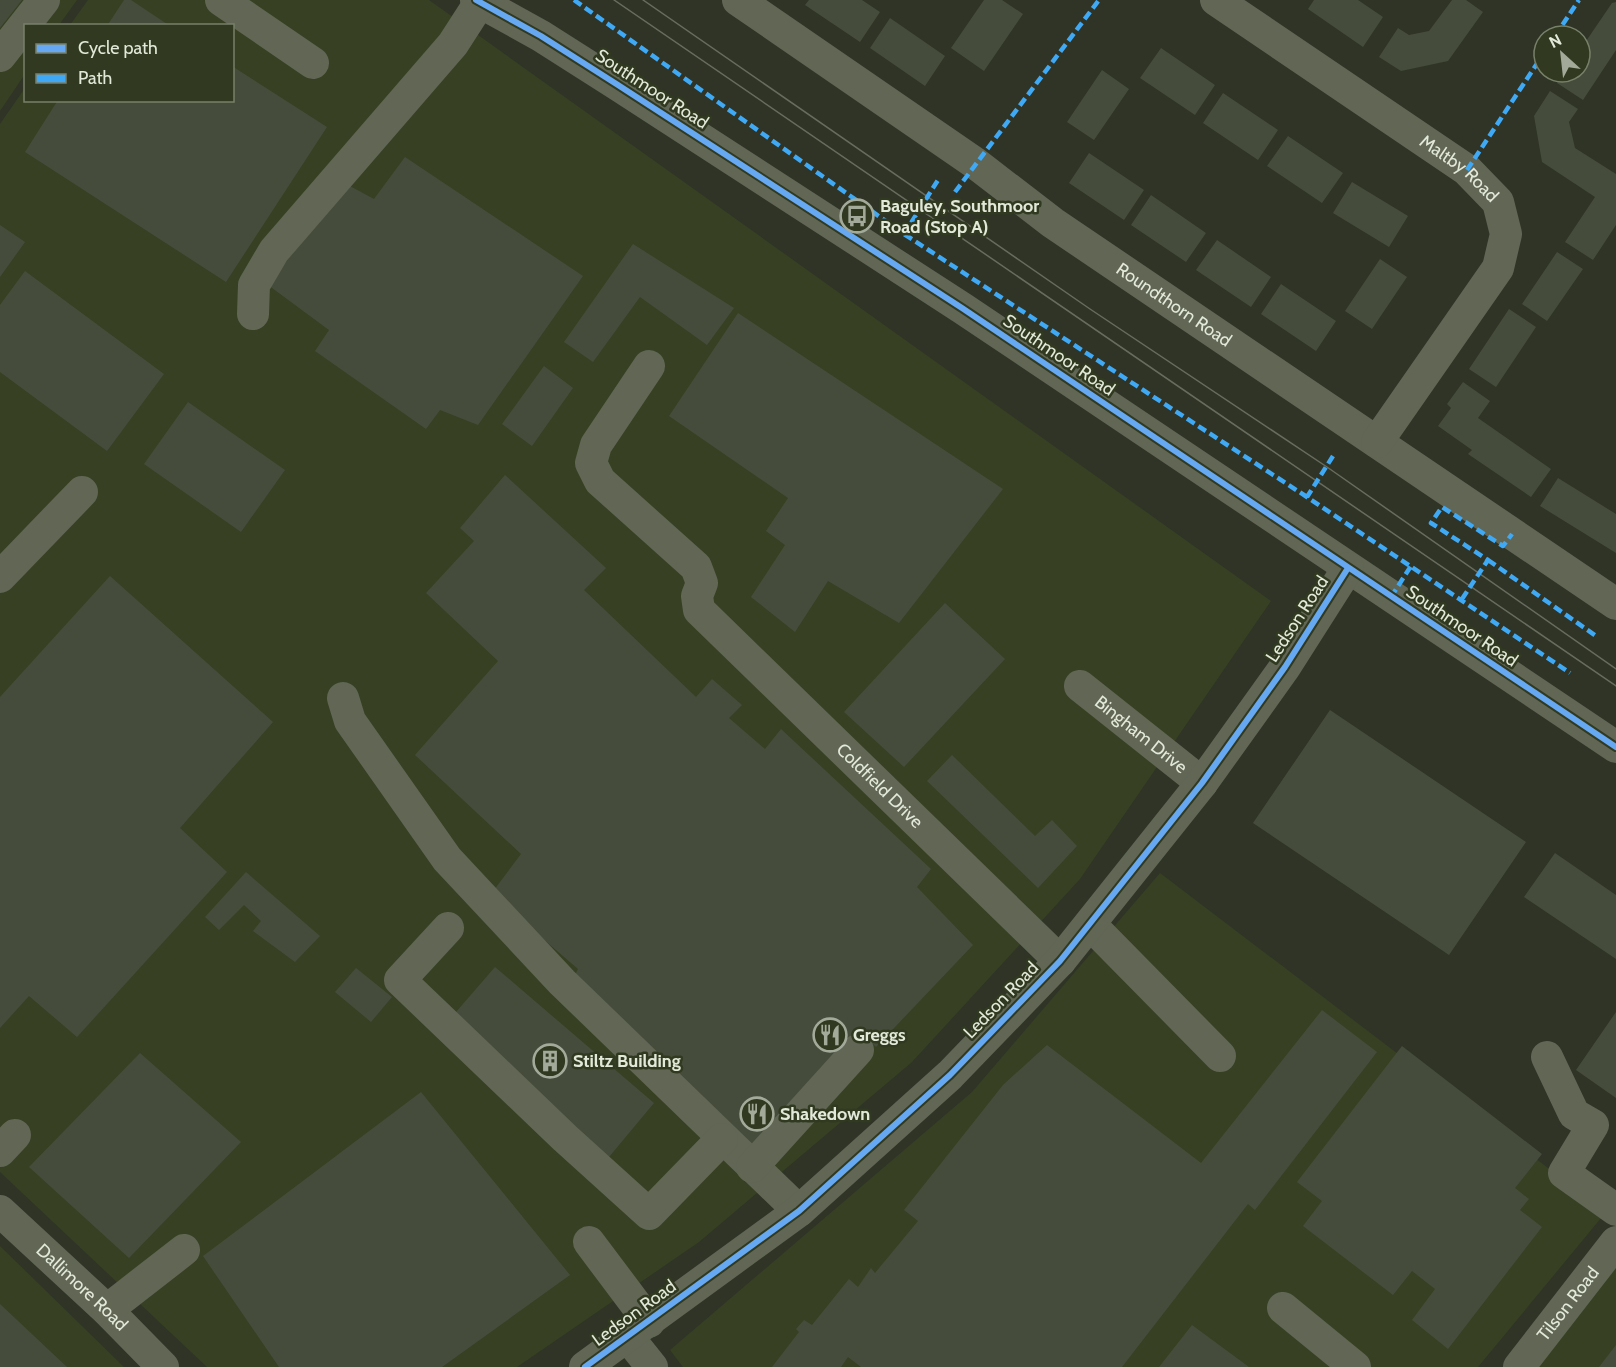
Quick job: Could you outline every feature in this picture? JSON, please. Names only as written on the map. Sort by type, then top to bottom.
[{"type":"street","points":[[25,24],[44,0]]},
{"type":"street","points":[[221,0],[313,63]]},
{"type":"street","name":"Roundthorn Road","points":[[738,0],[975,164],[1053,223],[1616,604]]},
{"type":"street","name":"Maltby Road","points":[[1216,0],[1467,170],[1497,202],[1506,234],[1498,268],[1377,442]]},
{"type":"street","points":[[253,314],[254,285],[274,251],[453,44],[478,1]]},
{"type":"street","name":"Southmoor Road","points":[[478,1],[541,36],[609,79],[962,308],[1616,747]]},
{"type":"street","points":[[0,56],[24,25]]},
{"type":"street","name":"Coldfield Drive","points":[[649,366],[596,445],[591,463],[600,481],[696,567],[702,583],[697,596],[699,610],[1060,961]]},
{"type":"street","points":[[0,577],[82,492]]},
{"type":"street","name":"Ledson Road","points":[[585,1367],[799,1211],[950,1075],[1060,961],[1202,783],[1285,667],[1348,568]]},
{"type":"street","name":"Bingham Drive","points":[[1080,686],[1202,783]]},
{"type":"street","points":[[343,698],[350,721],[447,860],[562,982],[799,1211]]},
{"type":"street","points":[[1091,925],[1220,1056]]},
{"type":"street","points":[[448,928],[400,980],[565,1138],[649,1214],[723,1139]]},
{"type":"street","points":[[752,1167],[858,1050]]},
{"type":"street","points":[[1547,1057],[1574,1114],[1593,1125],[1564,1173],[1616,1210]]},
{"type":"street","name":"Dallimore Road","points":[[0,1211],[107,1310],[163,1367]]},
{"type":"street","points":[[588,1242],[639,1329],[652,1367]]},
{"type":"street","name":"Tilson Road","points":[[1519,1367],[1616,1242]]},
{"type":"street","points":[[107,1310],[184,1250]]},
{"type":"street","points":[[1283,1308],[1355,1367]]},
{"type":"shaded area","points":[[0,0],[77,0],[60,24],[24,24],[24,75],[0,111]]},
{"type":"shaded area","points":[[88,0],[429,0],[1271,601],[1080,879],[912,1062],[699,1242],[517,1367],[207,1367],[0,1172],[0,124],[24,89],[24,102],[234,102],[234,24],[71,24]]},
{"type":"shaded area","points":[[1160,873],[1606,1212],[1478,1367],[683,1367],[670,1350],[972,1092]]},
{"type":"shaded area","points":[[0,1246],[124,1367],[0,1367]]},
{"type":"shaded area","points":[[1616,1266],[1616,1367],[1538,1367]]},
{"type":"building","points":[[0,0],[22,0],[0,28]]},
{"type":"building","points":[[124,0],[131,0],[167,24],[108,24]]},
{"type":"building","points":[[809,0],[862,0],[880,12],[860,42],[805,5]]},
{"type":"building","points":[[984,0],[1002,0],[1023,14],[984,71],[951,48]]},
{"type":"building","points":[[1314,0],[1358,0],[1383,17],[1363,47],[1308,9]]},
{"type":"building","points":[[1452,0],[1466,0],[1483,12],[1448,61],[1401,71],[1379,57],[1398,28],[1409,35],[1429,31]]},
{"type":"building","points":[[1616,2],[1616,50],[1583,100],[1559,84],[1592,84],[1592,32],[1612,3]]},
{"type":"building","points":[[890,18],[945,56],[925,86],[870,48]]},
{"type":"building","points":[[1161,48],[1215,85],[1195,115],[1140,78]]},
{"type":"building","points":[[234,67],[327,127],[226,282],[25,152],[57,102],[234,102]]},
{"type":"building","points":[[1102,70],[1129,89],[1094,140],[1067,122]]},
{"type":"building","points":[[1550,91],[1578,109],[1569,122],[1575,148],[1616,174],[1616,225],[1593,260],[1565,242],[1595,197],[1542,162],[1534,116]]},
{"type":"building","points":[[1223,93],[1278,130],[1258,160],[1203,123]]},
{"type":"building","points":[[1288,136],[1343,173],[1322,203],[1267,166]]},
{"type":"building","points":[[1089,153],[1144,190],[1124,220],[1069,183]]},
{"type":"building","points":[[405,157],[583,276],[478,425],[440,410],[426,429],[315,351],[329,330],[268,285],[346,184],[374,199]]},
{"type":"building","points":[[1352,182],[1408,216],[1389,247],[1333,213]]},
{"type":"building","points":[[1151,195],[1206,233],[1186,262],[1131,225]]},
{"type":"building","points":[[0,225],[25,242],[0,277]]},
{"type":"building","points":[[1217,240],[1271,277],[1251,307],[1196,270]]},
{"type":"building","points":[[633,244],[734,308],[707,345],[640,297],[593,362],[564,342]]},
{"type":"building","points":[[1557,252],[1583,269],[1547,321],[1522,304]]},
{"type":"building","points":[[1380,259],[1407,277],[1372,329],[1345,311]]},
{"type":"building","points":[[25,271],[164,374],[107,451],[0,372],[0,305]]},
{"type":"building","points":[[1281,284],[1336,321],[1316,351],[1261,314]]},
{"type":"building","points":[[1509,309],[1536,327],[1496,387],[1469,369]]},
{"type":"building","points":[[738,313],[1003,489],[899,623],[828,581],[795,632],[751,597],[785,545],[766,531],[788,498],[669,416]]},
{"type":"building","points":[[544,366],[573,388],[532,446],[502,424]]},
{"type":"building","points":[[1463,382],[1490,401],[1478,418],[1551,469],[1531,497],[1468,454],[1472,450],[1438,426],[1451,408],[1447,404]]},
{"type":"building","points":[[188,402],[285,470],[241,532],[144,464]]},
{"type":"building","points":[[505,475],[606,568],[584,590],[696,697],[712,679],[742,705],[729,718],[765,749],[781,729],[931,869],[917,887],[973,945],[876,1047],[859,1030],[754,1148],[574,977],[578,969],[491,894],[521,854],[415,755],[498,661],[426,593],[474,541],[460,528]]},
{"type":"building","points":[[1558,478],[1616,514],[1616,553],[1540,506]]},
{"type":"building","points":[[110,576],[273,722],[180,828],[227,872],[77,1037],[29,996],[0,1028],[0,697]]},
{"type":"building","points":[[945,603],[1005,659],[904,767],[844,712]]},
{"type":"building","points":[[1330,710],[1526,842],[1449,955],[1253,823]]},
{"type":"building","points":[[952,755],[1035,836],[1052,820],[1077,846],[1038,888],[927,781]]},
{"type":"building","points":[[1555,853],[1616,895],[1616,959],[1524,897]]},
{"type":"building","points":[[246,872],[320,936],[295,962],[253,931],[261,921],[244,905],[219,930],[205,917]]},
{"type":"building","name":"Stiltz Building","points":[[495,967],[654,1103],[604,1163],[450,1019]]},
{"type":"building","points":[[356,968],[392,997],[371,1022],[335,992]]},
{"type":"building","points":[[1322,1010],[1377,1052],[1255,1210],[1248,1204],[1122,1367],[861,1367],[848,1357],[841,1367],[772,1367],[799,1332],[796,1329],[804,1320],[812,1325],[849,1279],[858,1287],[871,1268],[875,1273],[918,1221],[904,1210],[1003,1085],[1047,1045],[1201,1163]]},
{"type":"building","points":[[1616,1012],[1616,1098],[1576,1070]]},
{"type":"building","points":[[1402,1046],[1542,1154],[1515,1188],[1529,1199],[1520,1210],[1542,1227],[1448,1349],[1412,1320],[1435,1289],[1412,1271],[1393,1295],[1303,1226],[1322,1201],[1297,1182]]},
{"type":"building","points":[[140,1053],[241,1142],[129,1258],[29,1167]]},
{"type":"building","points":[[421,1092],[570,1275],[442,1367],[279,1367],[203,1256]]},
{"type":"building","points":[[0,1304],[67,1367],[0,1367]]},
{"type":"building","points":[[1192,1325],[1249,1367],[1159,1367]]},
{"type":"building","points":[[1616,1345],[1616,1367],[1599,1367]]},
{"type":"tram line","points":[[614,0],[1616,686]]},
{"type":"tram line","points":[[643,0],[1090,309],[1327,467],[1616,669]]},
{"type":"marked path","points":[[574,0],[904,234],[1307,497]]},
{"type":"marked path","points":[[955,192],[1099,0]]},
{"type":"marked path","points":[[1563,24],[1579,0]]},
{"type":"marked path","points":[[1467,170],[1532,71]]},
{"type":"marked path","points":[[904,234],[938,180]]},
{"type":"marked path","points":[[1333,456],[1307,497],[1570,673]]},
{"type":"marked path","points":[[1462,599],[1488,560],[1431,523],[1442,507],[1503,546],[1512,534]]},
{"type":"marked path","points":[[1488,560],[1596,636]]},
{"type":"marked path","points":[[1391,597],[1411,566]]},
{"type":"cycle path","points":[[476,0],[541,36],[962,308],[1616,747]]},
{"type":"cycle path","points":[[585,1367],[799,1211],[950,1075],[1060,961],[1202,783],[1285,667],[1348,568]]},
{"type":"place","name":"Baguley, Southmoor Road (Stop A)","points":[[857,216]]},
{"type":"place","name":"Greggs","points":[[830,1035]]},
{"type":"place","name":"Stiltz Building","points":[[550,1061]]},
{"type":"place","name":"Shakedown","points":[[757,1114]]}]
